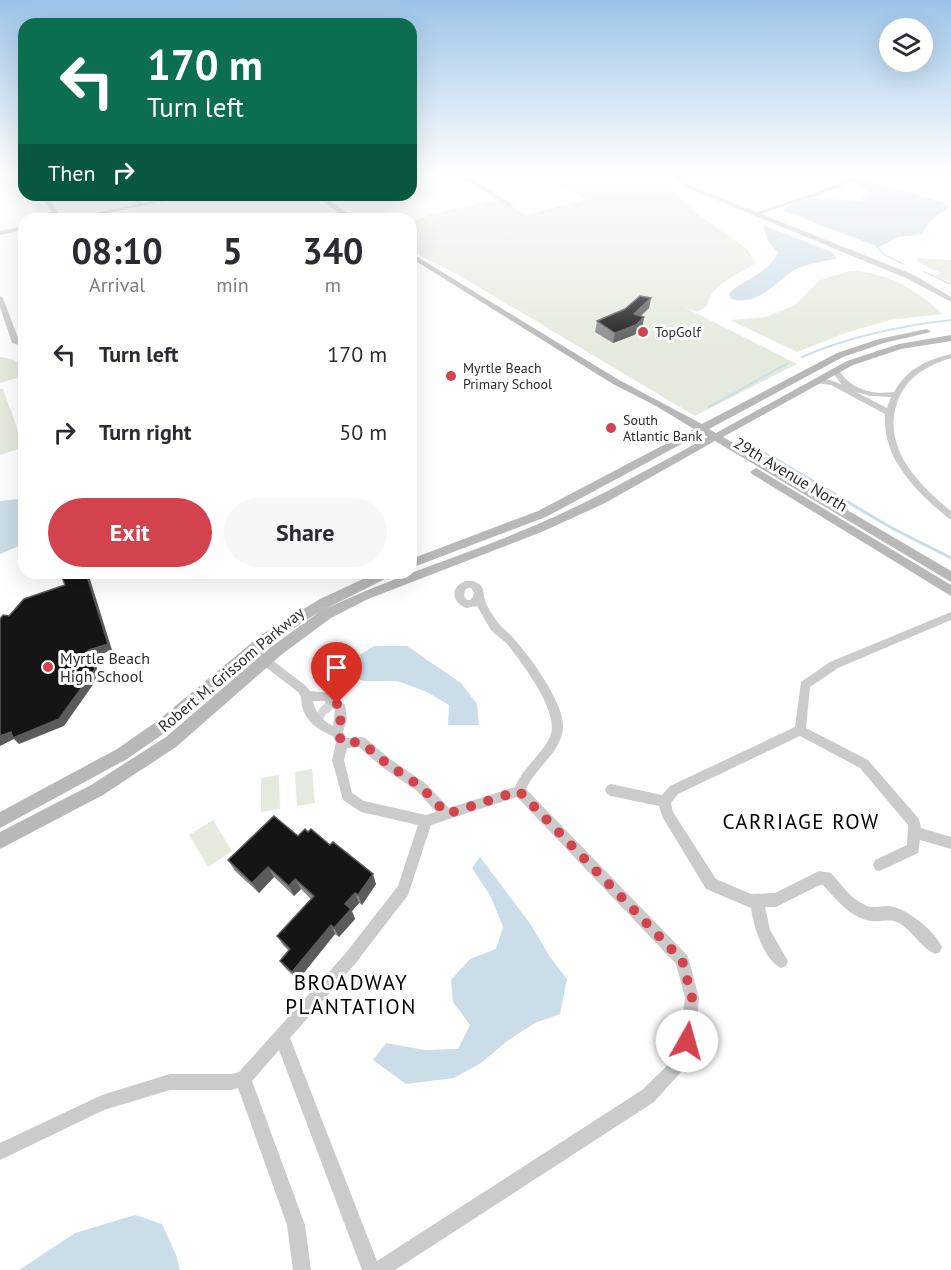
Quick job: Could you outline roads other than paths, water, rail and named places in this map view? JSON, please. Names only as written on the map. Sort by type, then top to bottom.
[{"type":"main road","name":"29th Avenue North","points":[[417,259],[616,382],[653,409],[704,435],[951,577]]},
{"type":"main road","name":"Robert M. Grissom Parkway","points":[[417,575],[540,528],[601,500],[704,435],[840,355],[901,336],[951,330]]},
{"type":"main road","name":"Robert M. Grissom Parkway","points":[[417,562],[511,528],[835,370],[882,351],[951,338]]},
{"type":"main road","name":"29th Avenue North","points":[[704,435],[951,591]]},
{"type":"main road","name":"Robert M. Grissom Parkway","points":[[0,820],[122,754],[161,727],[266,639],[325,602],[372,579]]},
{"type":"main road","name":"Robert M. Grissom Parkway","points":[[0,841],[97,790],[171,742],[265,661],[326,614],[363,596],[407,579]]},
{"type":"street","points":[[803,233],[911,277],[951,300]]},
{"type":"street","points":[[0,298],[16,343]]},
{"type":"street","points":[[951,356],[912,371],[889,409],[890,438],[901,465],[922,490],[951,516]]},
{"type":"street","points":[[835,370],[842,381],[865,392],[889,409]]},
{"type":"street","points":[[814,381],[833,383],[889,409]]},
{"type":"street","points":[[865,392],[887,396],[896,394]]},
{"type":"street","points":[[479,599],[497,629],[511,641],[558,717],[558,731],[552,743],[523,778],[519,791]]},
{"type":"street","points":[[800,730],[805,685],[834,664],[951,616]]},
{"type":"street","points":[[251,650],[317,703],[342,718]]},
{"type":"street","points":[[317,703],[330,698],[341,708],[342,718],[335,734]]},
{"type":"street","points":[[317,703],[335,734],[338,760],[347,796],[361,806],[426,820],[519,791]]},
{"type":"street","points":[[317,703],[313,717],[335,734],[361,742],[386,763],[421,787],[447,814]]},
{"type":"street","points":[[664,801],[674,790],[800,730]]},
{"type":"street","points":[[800,730],[864,764],[915,823],[913,849],[880,865]]},
{"type":"street","points":[[611,790],[664,801]]},
{"type":"street","points":[[379,1270],[648,1096],[676,1067],[687,1041],[692,998],[682,960],[519,791]]},
{"type":"street","points":[[664,801],[667,814],[711,884],[757,902],[776,900],[819,878],[826,878],[852,905],[863,912],[875,916],[889,913],[908,919],[935,947]]},
{"type":"street","points":[[0,1152],[102,1103],[170,1082],[231,1082],[243,1079],[350,959],[403,890],[426,820]]},
{"type":"street","points":[[915,832],[951,843]]},
{"type":"street","points":[[757,902],[759,922],[764,936],[781,961]]},
{"type":"street","points":[[282,1037],[371,1270]]},
{"type":"street","points":[[243,1079],[296,1225],[303,1270]]},
{"type":"water","points":[[766,233],[784,233],[832,252],[837,258],[796,269],[766,292],[750,300],[731,299],[729,293],[764,269],[775,258],[777,252],[768,241]]},
{"type":"water","points":[[843,233],[922,233],[899,237],[879,247]]},
{"type":"water","points":[[18,499],[18,546],[0,554],[0,501]]},
{"type":"water","points":[[374,646],[407,646],[461,683],[477,704],[479,725],[448,725],[449,705],[425,691],[397,681],[364,681],[321,669],[314,657],[326,655],[356,657]]},
{"type":"water","points":[[480,857],[531,925],[550,957],[567,979],[560,1014],[535,1023],[507,1041],[481,1063],[454,1078],[406,1084],[373,1060],[386,1043],[425,1050],[458,1049],[470,1025],[453,1002],[451,980],[470,959],[496,949],[503,927],[491,897],[472,868]]},
{"type":"water","points":[[135,1215],[162,1224],[180,1270],[19,1270],[75,1233]]},
{"type":"waterway","points":[[876,245],[883,254],[903,264]]},
{"type":"waterway","points":[[924,272],[951,284]]},
{"type":"waterway","points":[[802,357],[838,343],[875,333],[951,320]]},
{"type":"waterway","points":[[709,407],[788,363]]},
{"type":"waterway","points":[[737,436],[777,460]]},
{"type":"waterway","points":[[774,458],[890,527],[951,558]]},
{"type":"tunnel","points":[[325,703],[332,709]]},
{"type":"tunnel","points":[[318,711],[325,716]]},
{"type":"place","name":"TopGolf","points":[[643,332]]},
{"type":"place","name":"Myrtle Beach Primary School","points":[[451,376]]},
{"type":"place","name":"South Atlantic Bank","points":[[611,428]]},
{"type":"place","name":"Myrtle Beach High School","points":[[48,667]]},
{"type":"district","name":"CARRIAGE ROW","points":[[801,822]]},
{"type":"district","name":"BROADWAY PLANTATION","points":[[351,995]]}]
